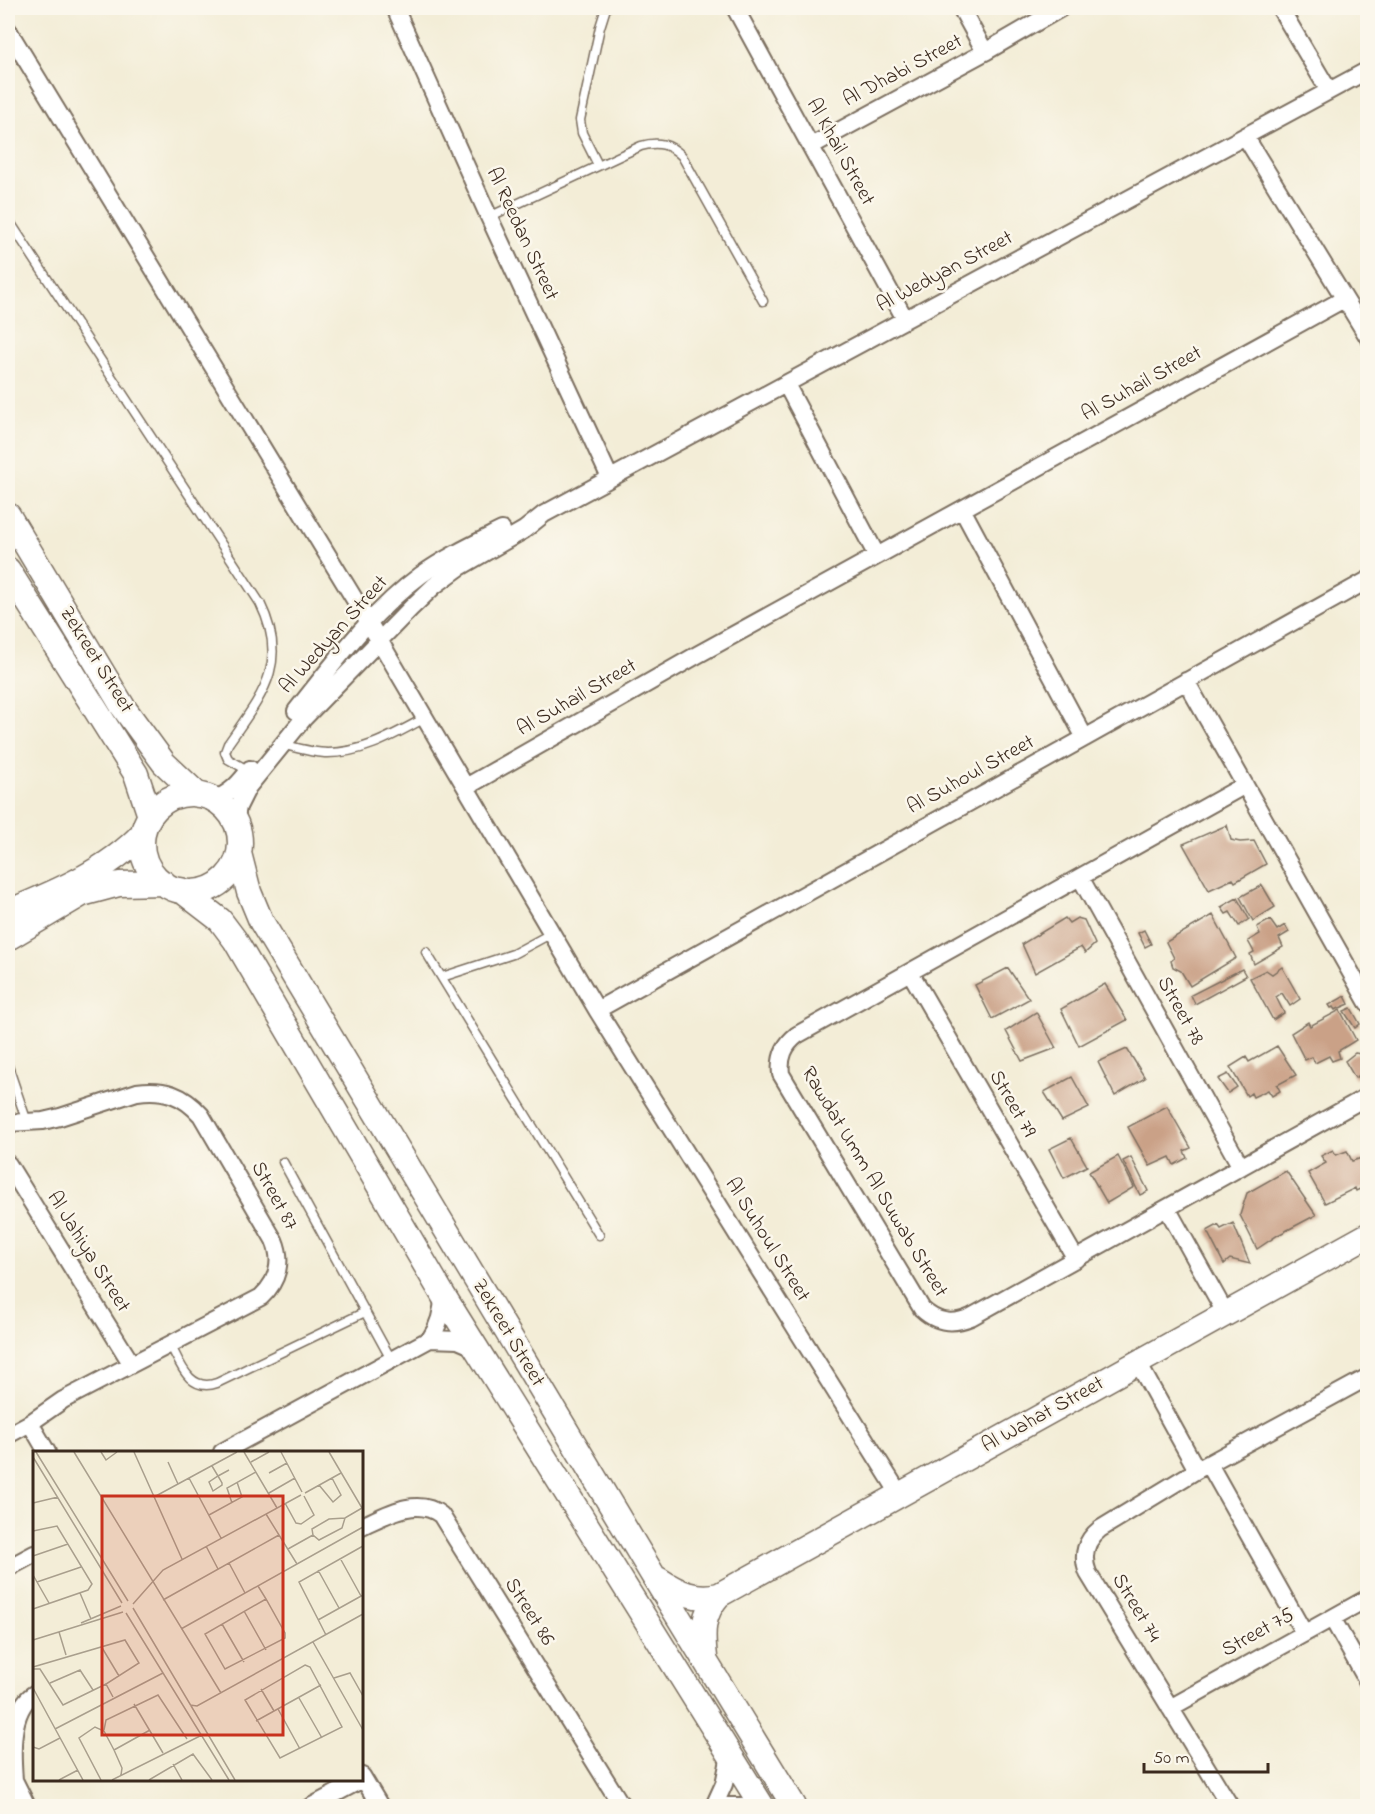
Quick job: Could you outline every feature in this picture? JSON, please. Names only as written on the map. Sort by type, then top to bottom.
[{"type":"street","name":"Al Khail Street","points":[[735,8],[905,319]]},
{"type":"street","name":"Al Dhabi Street","points":[[961,8],[985,52]]},
{"type":"street","name":"Al Dhabi Street","points":[[811,146],[1061,8]]},
{"type":"street","points":[[1280,8],[1329,91]]},
{"type":"street","name":"Al Reedan Street","points":[[399,9],[489,217],[610,478]]},
{"type":"street","points":[[8,30],[369,623],[466,787]]},
{"type":"street","name":"Al Wedyan Street","points":[[205,797],[220,797],[249,771],[315,686],[369,623],[395,597],[434,567],[510,526],[544,514],[1368,70]]},
{"type":"street","points":[[1245,136],[1368,337]]},
{"type":"street","name":"Al Suhail Street","points":[[466,787],[697,655],[1344,299]]},
{"type":"street","points":[[786,384],[877,556]]},
{"type":"street","points":[[962,509],[1085,738]]},
{"type":"street","name":"Al Wedyan Street","points":[[236,822],[238,807],[248,787],[315,704],[345,677],[434,586],[460,567],[524,530],[544,514]]},
{"type":"street","name":"Zekreet Street","points":[[8,515],[123,706],[164,763],[205,797]]},
{"type":"street","name":"Zekreet Street","points":[[8,570],[136,774],[147,825]]},
{"type":"street","name":"Al Suhoul Street","points":[[597,1010],[1368,580]]},
{"type":"street","points":[[1186,681],[1368,1003]]},
{"type":"street","name":"Rawdat Umm Al Suwab Street","points":[[1245,786],[790,1040],[784,1047],[780,1065],[784,1083],[916,1300],[930,1316],[951,1322],[961,1321],[1076,1259],[1368,1096]]},
{"type":"street","name":"Al Suhoul Street","points":[[466,787],[597,1010],[900,1495]]},
{"type":"street","points":[[8,912],[61,896],[139,882],[194,892],[207,889],[218,884],[235,865],[240,842],[236,822],[222,805],[205,797],[176,796],[158,808],[132,846],[61,896],[8,938]]},
{"type":"street","points":[[147,825],[143,852],[146,861],[156,877],[173,887]]},
{"type":"street","name":"Zekreet Street","points":[[239,853],[249,892],[261,921],[794,1806]]},
{"type":"street","name":"Street 78","points":[[1080,878],[1241,1167]]},
{"type":"street","name":"Zekreet Street","points":[[173,887],[215,916],[235,940],[442,1295],[762,1806]]},
{"type":"street","name":"Street 79","points":[[910,972],[1076,1259]]},
{"type":"street","name":"Street 87","points":[[8,1123],[60,1117],[149,1090],[172,1094],[183,1099],[201,1115],[274,1240],[278,1248],[279,1266],[273,1283],[261,1296],[56,1404],[30,1423],[8,1435]]},
{"type":"street","name":"Street 87","points":[[8,1134],[27,1122]]},
{"type":"street","name":"Al Jahiya Street","points":[[8,1164],[131,1363]]},
{"type":"street","points":[[1167,1208],[1226,1314]]},
{"type":"street","name":"Al Wahat Street","points":[[654,1577],[686,1595],[702,1598],[719,1595],[1368,1235]]},
{"type":"street","points":[[430,1340],[442,1314],[442,1295]]},
{"type":"street","points":[[224,1451],[430,1340],[458,1340],[474,1347]]},
{"type":"street","points":[[1138,1363],[1304,1633]]},
{"type":"street","name":"Street 74","points":[[1230,1806],[1088,1573],[1084,1557],[1089,1541],[1100,1529],[1203,1467],[1368,1377]]},
{"type":"street","points":[[30,1423],[46,1451]]},
{"type":"street","name":"Street 86","points":[[363,1526],[405,1508],[425,1507],[441,1515],[622,1806]]},
{"type":"street","points":[[8,1568],[33,1555]]},
{"type":"street","points":[[705,1658],[703,1626],[708,1609],[719,1595]]},
{"type":"street","name":"Street 75","points":[[1170,1708],[1368,1598]]},
{"type":"street","points":[[1332,1618],[1368,1682]]},
{"type":"street","points":[[27,1806],[10,1778],[14,1732],[22,1709],[33,1695]]},
{"type":"street","points":[[730,1755],[724,1784],[715,1806],[742,1806]]},
{"type":"street","points":[[363,1779],[380,1806]]},
{"type":"street","points":[[312,1806],[355,1781]]},
{"type":"lane","points":[[598,165],[582,134],[580,120],[606,8]]},
{"type":"lane","points":[[489,217],[598,165],[650,143],[659,143],[676,149],[682,156],[763,301]]},
{"type":"lane","points":[[8,219],[267,617],[272,633],[273,649],[268,681],[262,695],[228,744],[225,752],[228,759],[249,771]]},
{"type":"lane","points":[[282,744],[328,753],[355,750],[380,741],[425,718]]},
{"type":"lane","points":[[442,977],[513,954],[552,933]]},
{"type":"lane","points":[[426,952],[599,1235]]},
{"type":"lane","points":[[8,1066],[27,1122]]},
{"type":"lane","points":[[282,1162],[392,1360]]},
{"type":"lane","points":[[170,1344],[189,1378],[202,1385],[212,1385],[365,1312]]},
{"type":"building","points":[[1227,825],[1231,840],[1254,841],[1266,864],[1235,882],[1233,879],[1209,890],[1183,844]]},
{"type":"building","points":[[1262,885],[1275,907],[1253,921],[1240,897]]},
{"type":"building","points":[[1237,898],[1249,919],[1239,926],[1230,912],[1226,914],[1221,907]]},
{"type":"building","points":[[1213,915],[1236,958],[1190,986],[1181,971],[1173,967],[1171,961],[1174,958],[1166,942]]},
{"type":"building","points":[[1065,918],[1069,923],[1077,918],[1084,920],[1095,944],[1085,953],[1081,947],[1035,973],[1022,944]]},
{"type":"building","points":[[1270,920],[1277,930],[1285,925],[1289,932],[1279,938],[1283,947],[1254,964],[1250,954],[1254,952],[1248,941],[1260,934],[1257,927]]},
{"type":"building","points":[[1144,930],[1151,944],[1145,947],[1138,933]]},
{"type":"building","points":[[1282,967],[1300,999],[1290,1006],[1282,993],[1276,997],[1284,1013],[1273,1020],[1250,978],[1266,970],[1272,974]]},
{"type":"building","points":[[1008,968],[1029,999],[992,1019],[975,985]]},
{"type":"building","points":[[1242,969],[1246,976],[1195,1004],[1191,995]]},
{"type":"building","points":[[1105,984],[1127,1020],[1079,1046],[1061,1009]]},
{"type":"building","points":[[1345,996],[1349,1004],[1335,1010],[1331,1008],[1329,1005]]},
{"type":"building","points":[[1351,1008],[1360,1024],[1355,1028],[1344,1011]]},
{"type":"building","points":[[1340,1010],[1356,1040],[1338,1051],[1340,1058],[1332,1061],[1329,1056],[1315,1063],[1312,1057],[1305,1060],[1291,1033],[1308,1022],[1310,1026]]},
{"type":"building","points":[[1036,1012],[1056,1048],[1022,1061],[1006,1031]]},
{"type":"building","points":[[1277,1046],[1296,1075],[1277,1085],[1280,1091],[1272,1096],[1268,1090],[1253,1097],[1251,1093],[1247,1096],[1230,1067],[1246,1057],[1249,1062]]},
{"type":"building","points":[[1127,1049],[1145,1078],[1115,1096],[1098,1062]]},
{"type":"building","points":[[1355,1053],[1367,1055],[1363,1073],[1355,1078],[1345,1061]]},
{"type":"building","points":[[1228,1074],[1237,1087],[1228,1093],[1218,1079]]},
{"type":"building","points":[[1072,1077],[1089,1108],[1062,1121],[1044,1092]]},
{"type":"building","points":[[1167,1106],[1191,1148],[1184,1151],[1187,1158],[1174,1165],[1170,1157],[1150,1166],[1128,1127]]},
{"type":"building","points":[[1071,1138],[1087,1166],[1064,1178],[1049,1149]]},
{"type":"building","points":[[1333,1150],[1336,1155],[1347,1151],[1352,1161],[1362,1158],[1368,1170],[1368,1185],[1356,1191],[1355,1188],[1325,1203],[1308,1173],[1326,1163],[1321,1156]]},
{"type":"building","points":[[1118,1156],[1134,1187],[1107,1203],[1089,1172]]},
{"type":"building","points":[[1131,1157],[1148,1191],[1140,1195],[1123,1161]]},
{"type":"building","points":[[1286,1171],[1316,1215],[1257,1249],[1240,1215],[1247,1193]]},
{"type":"building","points":[[1233,1223],[1250,1264],[1230,1259],[1224,1264],[1207,1231],[1218,1225],[1221,1229]]}]
